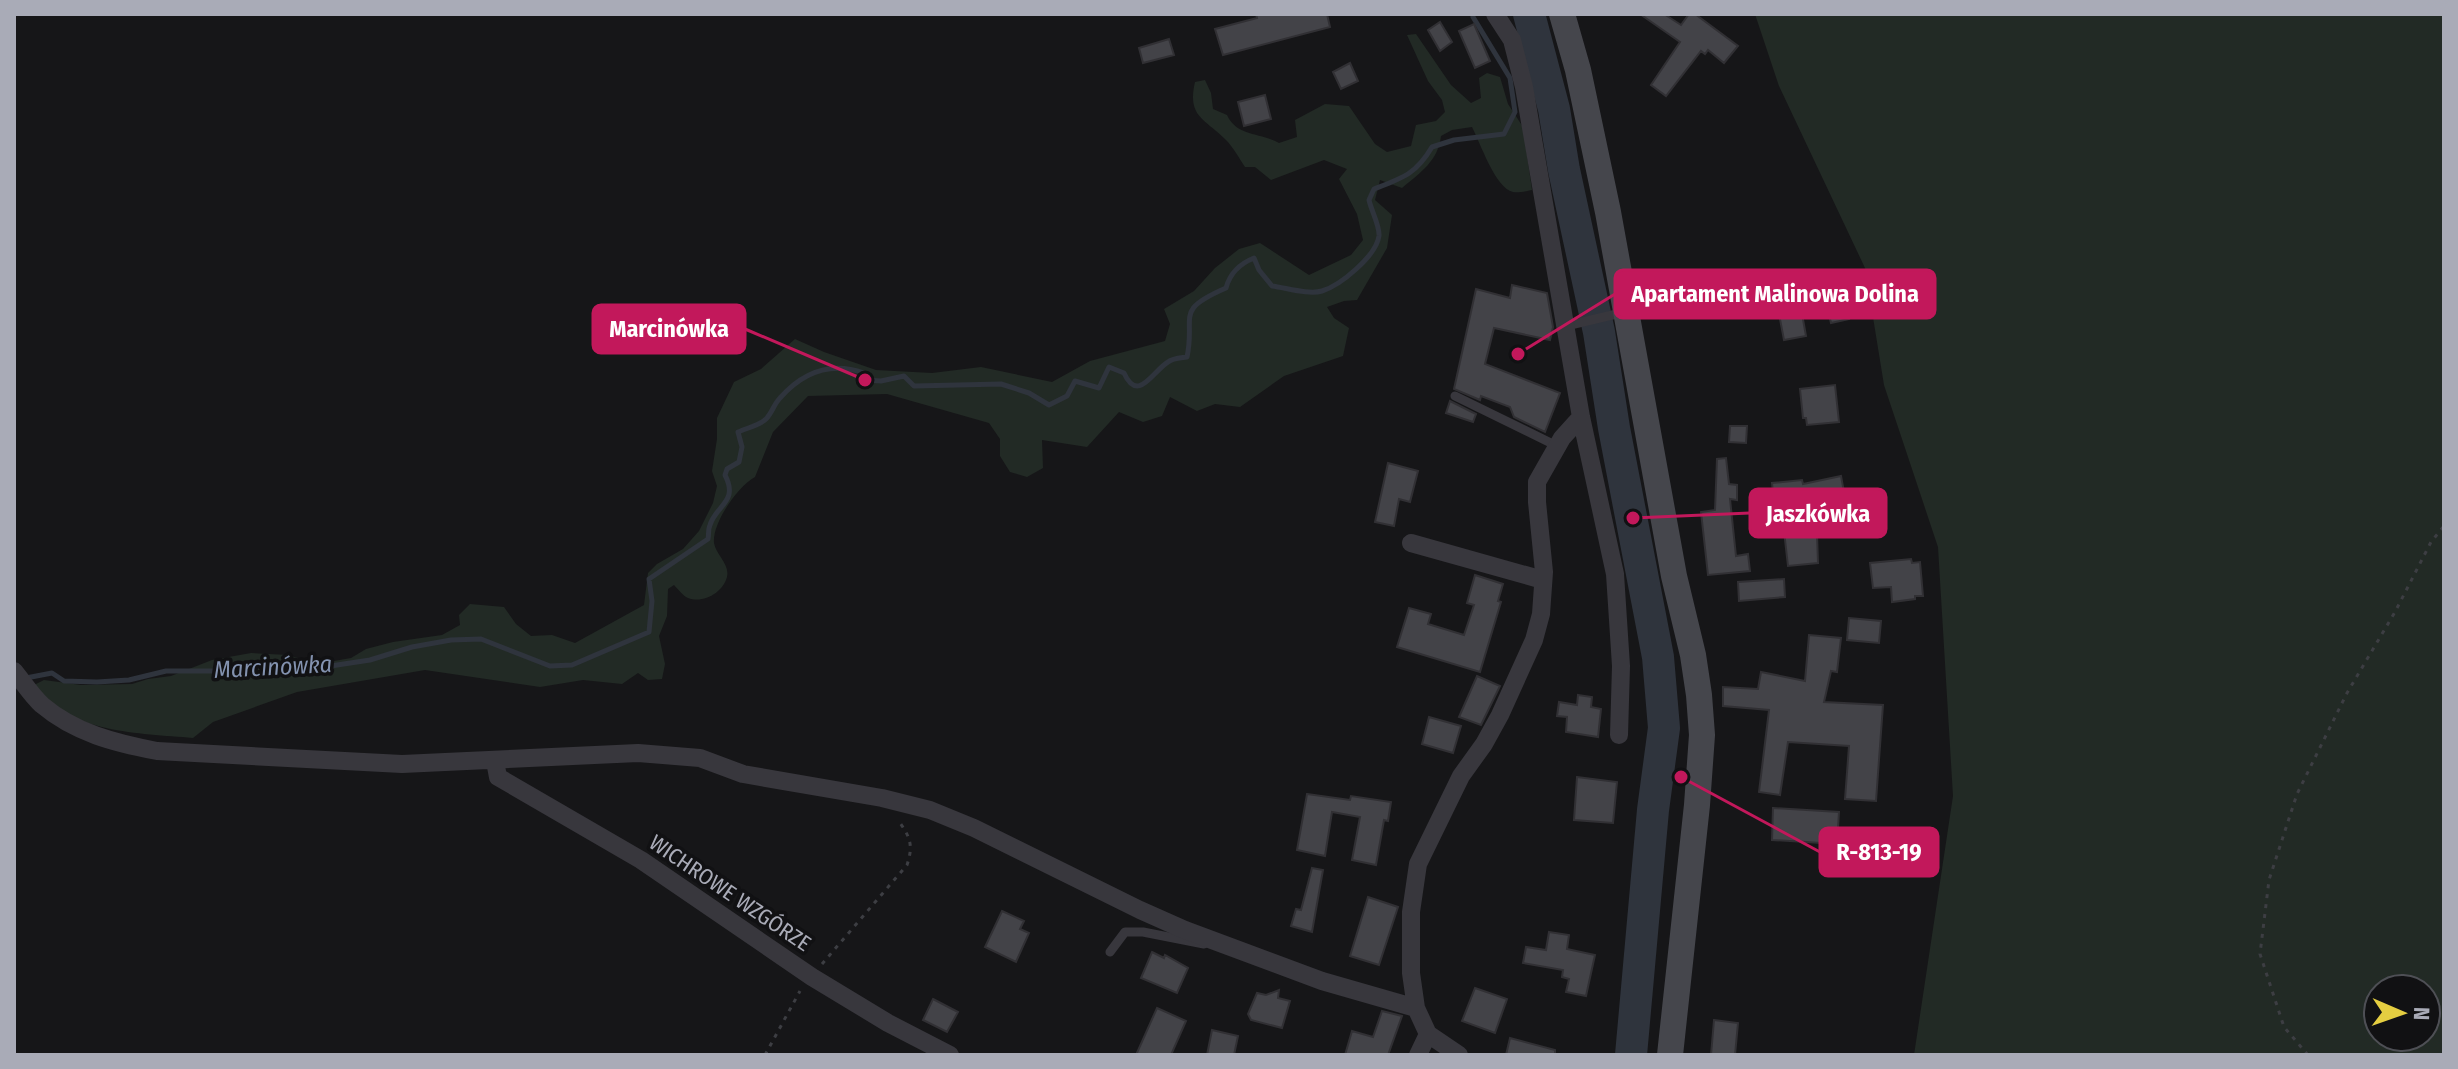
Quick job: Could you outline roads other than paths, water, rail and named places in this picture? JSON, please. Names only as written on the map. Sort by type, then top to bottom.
[{"type":"street","points":[[1495,14],[1512,40],[1524,87],[1574,324],[1581,417],[1615,574],[1620,624],[1619,735]]},
{"type":"street","points":[[1562,14],[1578,70],[1608,212],[1620,314],[1693,655],[1702,735],[1670,1055]]},
{"type":"street","points":[[1459,1055],[1428,1034],[1416,1008],[1411,973],[1411,912],[1418,864],[1461,776],[1500,715],[1534,640],[1541,614],[1543,580],[1537,482],[1557,446],[1581,417]]},
{"type":"street","points":[[1411,543],[1543,580]]},
{"type":"street","points":[[14,671],[40,704],[70,725],[117,743],[157,751],[402,764],[638,753],[700,758],[743,774],[882,798],[930,810],[974,828],[1140,910],[1227,946],[1322,981],[1416,1008]]},
{"type":"street","name":"WICHROWE WZGÓRZE","points":[[495,761],[498,777],[641,860],[812,977],[888,1023],[950,1055]]},
{"type":"street","points":[[1418,1055],[1428,1034]]},
{"type":"lane","points":[[1574,324],[1620,314]]},
{"type":"lane","points":[[1455,396],[1557,446]]},
{"type":"lane","points":[[1110,952],[1125,932],[1227,946]]},
{"type":"waterway","points":[[1529,14],[1554,109],[1599,332],[1658,657],[1664,728],[1653,810],[1631,1055]]},
{"type":"waterway","name":"Marcinówka","points":[[26,678],[52,673],[64,681],[97,682],[129,680],[166,671],[213,671],[284,664],[324,667],[370,660],[412,647],[451,640],[481,639],[550,666],[572,665],[649,632],[652,601],[649,579],[708,539],[713,518],[728,497],[727,469],[739,462],[742,447],[738,432],[768,417],[780,398],[798,381],[818,371],[840,368],[864,373],[865,380],[881,381],[904,376],[914,386],[1001,384],[1029,393],[1049,405],[1067,396],[1075,381],[1099,388],[1109,367],[1124,373],[1129,382],[1140,386],[1170,361],[1187,357],[1193,309],[1226,288],[1236,270],[1254,258],[1272,286],[1317,292],[1330,288],[1348,276],[1372,252],[1379,236],[1369,200],[1374,189],[1408,174],[1432,147],[1454,140],[1504,134],[1515,112],[1510,78],[1473,17]]},
{"type":"place","name":"Apartament Malinowa Dolina","points":[[1518,354]]},
{"type":"place","name":"Marcinówka","points":[[865,380]]},
{"type":"place","name":"Jaszkówka","points":[[1633,518]]},
{"type":"place","name":"R-813-19","points":[[1681,777]]}]
